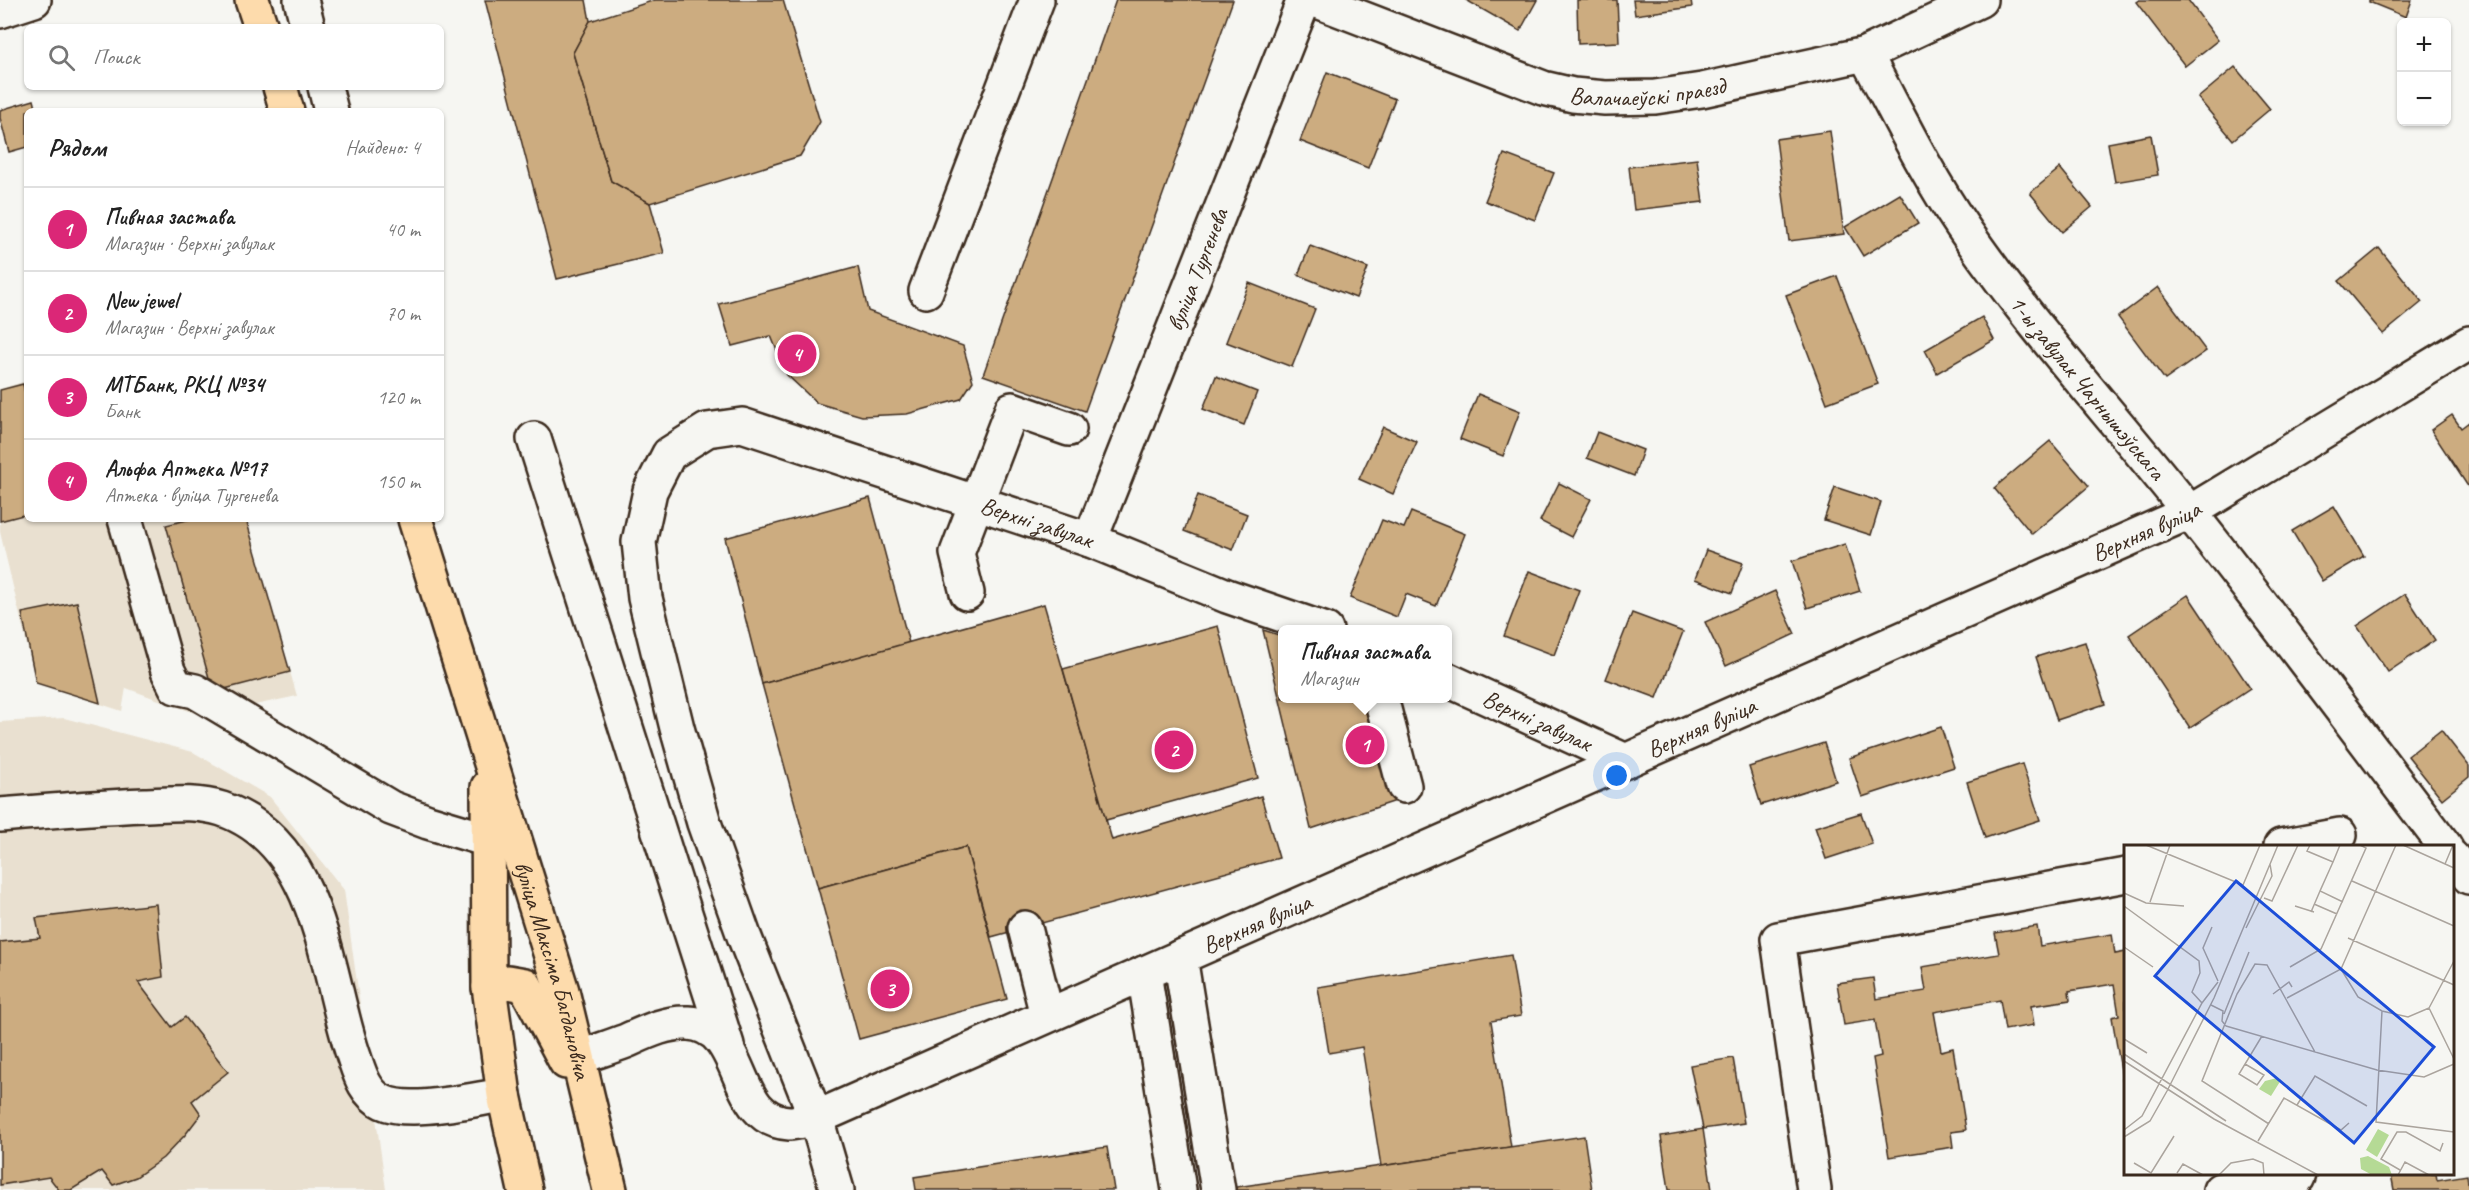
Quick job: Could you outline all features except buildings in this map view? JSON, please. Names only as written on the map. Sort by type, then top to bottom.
[{"type":"main road","points":[[252,0],[260,24]]},
{"type":"main road","points":[[281,90],[286,108]]},
{"type":"main road","name":"вуліца Максіма Багдановіча","points":[[416,522],[562,991],[610,1190]]},
{"type":"main road","name":"вуліца Максіма Багдановіча","points":[[489,755],[489,987],[504,1095],[525,1190]]},
{"type":"main road","points":[[489,987],[508,982],[525,985],[592,1110]]},
{"type":"street","points":[[0,11],[34,0]]},
{"type":"street","points":[[301,0],[307,24]]},
{"type":"street","points":[[926,291],[1037,0]]},
{"type":"street","name":"вуліца Тургенева","points":[[1090,540],[1304,0]]},
{"type":"street","name":"Валачаеўскі праезд","points":[[1315,0],[1543,88],[1573,95],[1605,98],[1655,97],[1702,90],[1865,54],[1980,0]]},
{"type":"street","name":"1-ы завулак Чарнышэўскага","points":[[1865,54],[1929,172],[1967,232],[2033,323],[2190,512],[2444,845]]},
{"type":"street","points":[[326,90],[331,108]]},
{"type":"street","name":"Верхняя вуліца","points":[[534,439],[727,1045],[742,1085],[759,1109],[772,1118],[789,1123],[816,1118],[2190,512],[2469,343]]},
{"type":"street","points":[[967,593],[957,553],[1012,409],[1069,429]]},
{"type":"street","name":"Верхні завулак","points":[[816,1118],[744,936],[704,823],[677,728],[645,598],[639,542],[650,491],[669,454],[706,430],[742,425],[1090,540],[1227,596],[1311,625]]},
{"type":"street","points":[[126,522],[168,671],[176,687],[195,692],[391,808],[488,840]]},
{"type":"street","name":"Верхні завулак","points":[[1452,682],[1626,761]]},
{"type":"street","points":[[1382,703],[1404,786]]},
{"type":"street","points":[[0,815],[189,803],[222,809],[254,826],[285,854],[307,892],[330,964],[344,1027],[362,1083],[382,1102],[412,1108],[504,1095]]},
{"type":"street","points":[[2287,845],[2340,836]]},
{"type":"street","points":[[2454,858],[2469,876]]},
{"type":"street","points":[[1814,1190],[1778,939],[2124,875]]},
{"type":"street","points":[[1025,928],[1047,1015]]},
{"type":"street","points":[[1180,957],[1218,1190]]},
{"type":"street","points":[[1144,973],[1179,1190]]},
{"type":"street","points":[[578,1058],[659,1026],[687,1023],[708,1026],[727,1045]]},
{"type":"street","points":[[816,1118],[837,1190]]},
{"type":"street","points":[[2220,1190],[2298,1177],[2298,1175]]},
{"type":"shaded area","points":[[24,382],[24,522],[247,522],[297,696],[228,711],[222,723],[126,688],[122,711],[36,683],[0,532],[0,389]]},
{"type":"shaded area","points":[[64,718],[193,752],[270,797],[344,890],[386,1190],[0,1190],[0,722]]},
{"type":"place","name":"Альфа Аптека №17","points":[[797,354]]},
{"type":"place","name":"Пивная застава","points":[[1365,745]]},
{"type":"place","name":"New jewel","points":[[1174,750]]},
{"type":"place","name":"МТБанк, РКЦ №34","points":[[890,989]]}]
